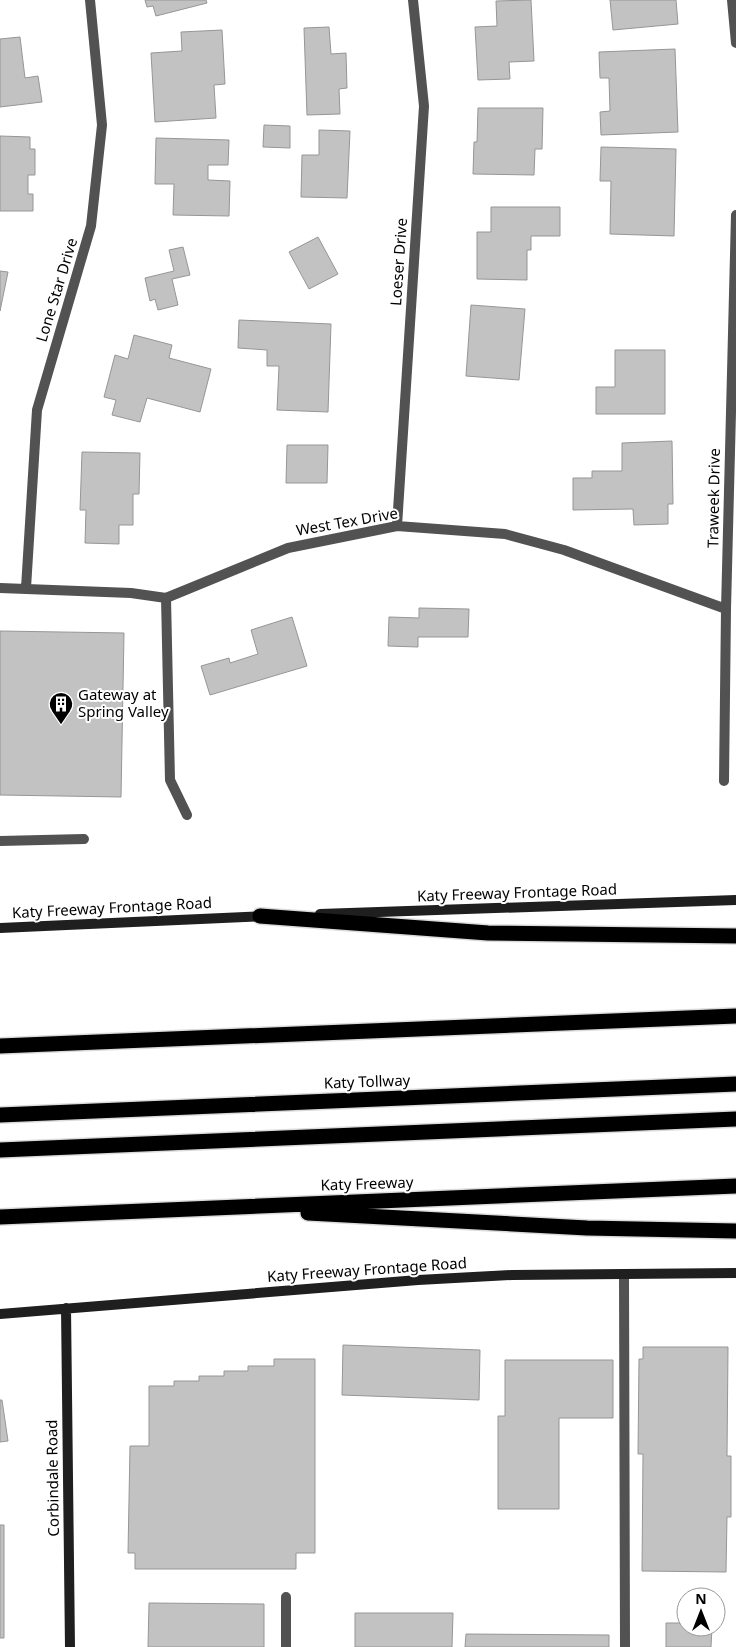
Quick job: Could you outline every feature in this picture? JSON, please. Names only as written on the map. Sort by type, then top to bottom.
[{"type":"highway","points":[[260,916],[488,933],[736,936]]},
{"type":"highway","points":[[0,1046],[736,1016]]},
{"type":"highway","name":"Katy Tollway","points":[[0,1115],[736,1084]]},
{"type":"highway","points":[[0,1150],[736,1119]]},
{"type":"highway","name":"Katy Freeway","points":[[0,1218],[736,1186]]},
{"type":"highway","points":[[221,1208],[587,1228],[736,1231]]},
{"type":"main road","name":"Katy Freeway Frontage Road","points":[[0,928],[260,916],[736,900]]},
{"type":"main road","name":"Katy Freeway Frontage Road","points":[[0,1314],[418,1280],[512,1275],[736,1273]]},
{"type":"main road","name":"Corbindale Road","points":[[66,1308],[70,1647]]},
{"type":"street","name":"Lone Star Drive","points":[[26,588],[36,410],[91,226],[102,125],[90,0]]},
{"type":"street","name":"Loeser Drive","points":[[397,526],[424,106],[413,0]]},
{"type":"street","points":[[732,0],[736,43]]},
{"type":"street","name":"Traweek Drive","points":[[724,782],[726,609],[736,215]]},
{"type":"street","name":"West Tex Drive","points":[[166,598],[288,548],[397,526],[505,534],[564,550],[726,609]]},
{"type":"street","points":[[0,588],[131,593],[166,598],[170,780],[187,815]]},
{"type":"street","points":[[0,842],[84,839]]},
{"type":"street","points":[[624,1275],[625,1647]]},
{"type":"street","points":[[286,1596],[286,1647]]},
{"type":"building","points":[[145,0],[206,0],[207,3],[156,16],[153,6],[147,7]]},
{"type":"building","points":[[531,0],[534,61],[509,62],[510,79],[478,80],[475,27],[497,26],[496,1]]},
{"type":"building","points":[[610,0],[676,0],[678,24],[613,30]]},
{"type":"building","points":[[329,27],[331,54],[346,53],[347,88],[339,89],[340,114],[307,115],[304,28]]},
{"type":"building","points":[[222,30],[225,84],[214,85],[216,118],[155,122],[151,53],[182,51],[181,32]]},
{"type":"building","points":[[20,37],[25,78],[38,76],[42,102],[0,107],[0,39]]},
{"type":"building","points":[[675,49],[678,132],[601,135],[600,112],[610,111],[609,78],[600,78],[599,52]]},
{"type":"building","points":[[478,108],[543,108],[542,149],[535,149],[534,175],[473,174],[474,142],[477,142]]},
{"type":"building","points":[[264,125],[290,126],[290,148],[263,147]]},
{"type":"building","points":[[319,130],[350,131],[347,198],[301,197],[302,155],[319,155]]},
{"type":"building","points":[[0,136],[30,137],[30,149],[35,149],[35,175],[28,175],[28,194],[33,194],[33,211],[0,211]]},
{"type":"building","points":[[156,138],[229,140],[228,165],[208,165],[208,180],[230,181],[229,216],[173,215],[174,184],[155,184]]},
{"type":"building","points":[[601,147],[676,149],[674,236],[610,234],[611,181],[600,181]]},
{"type":"building","points":[[491,207],[560,207],[560,236],[531,236],[531,250],[527,250],[527,280],[477,279],[477,232],[491,232]]},
{"type":"building","points":[[318,237],[338,274],[309,289],[289,252]]},
{"type":"building","points":[[183,247],[190,275],[172,279],[178,305],[158,310],[155,299],[150,301],[145,278],[174,271],[169,250]]},
{"type":"building","points":[[0,271],[8,272],[0,311]]},
{"type":"building","points":[[471,305],[525,309],[519,380],[466,376]]},
{"type":"building","points":[[239,320],[331,324],[328,412],[277,410],[279,366],[267,366],[267,350],[238,348]]},
{"type":"building","points":[[134,335],[172,345],[169,358],[211,369],[200,412],[147,398],[140,422],[112,415],[116,400],[104,397],[115,355],[128,359]]},
{"type":"building","points":[[615,350],[665,350],[665,414],[596,414],[596,387],[615,387]]},
{"type":"building","points":[[672,441],[673,504],[668,504],[668,524],[634,525],[633,509],[573,510],[573,478],[592,478],[592,471],[622,471],[622,443]]},
{"type":"building","points":[[287,445],[328,445],[327,483],[286,483]]},
{"type":"building","points":[[82,452],[140,453],[139,494],[133,494],[133,525],[119,525],[119,544],[85,543],[86,510],[80,510]]},
{"type":"building","points":[[419,608],[469,609],[468,637],[418,637],[418,647],[388,646],[389,617],[419,618]]},
{"type":"building","points":[[292,617],[307,666],[210,695],[201,666],[229,658],[230,663],[258,654],[251,630]]},
{"type":"building","name":"Gateway at Spring Valley","points":[[0,631],[124,633],[121,797],[0,795]]},
{"type":"building","points":[[343,1345],[480,1350],[479,1400],[342,1395]]},
{"type":"building","points":[[643,1347],[728,1347],[727,1456],[731,1456],[731,1517],[727,1517],[726,1572],[642,1571],[643,1454],[638,1454],[639,1359],[643,1359]]},
{"type":"building","points":[[274,1359],[315,1359],[315,1553],[296,1553],[296,1569],[135,1569],[135,1553],[128,1553],[130,1446],[149,1446],[149,1386],[174,1386],[174,1381],[199,1381],[199,1376],[224,1376],[224,1371],[248,1371],[248,1366],[274,1366]]},
{"type":"building","points":[[505,1360],[613,1360],[613,1418],[559,1418],[559,1509],[498,1509],[498,1416],[505,1416]]},
{"type":"building","points":[[0,1400],[2,1400],[8,1441],[0,1442]]},
{"type":"building","points":[[0,1525],[4,1525],[4,1638],[0,1638]]},
{"type":"building","points":[[149,1603],[264,1604],[264,1647],[148,1647]]},
{"type":"building","points":[[355,1613],[453,1613],[452,1647],[355,1647]]},
{"type":"building","points":[[666,1623],[676,1623],[676,1637],[712,1637],[711,1647],[666,1647]]},
{"type":"building","points":[[466,1634],[609,1635],[609,1647],[465,1647]]},
{"type":"place","name":"Gateway at Spring Valley","points":[[61,725]]}]
